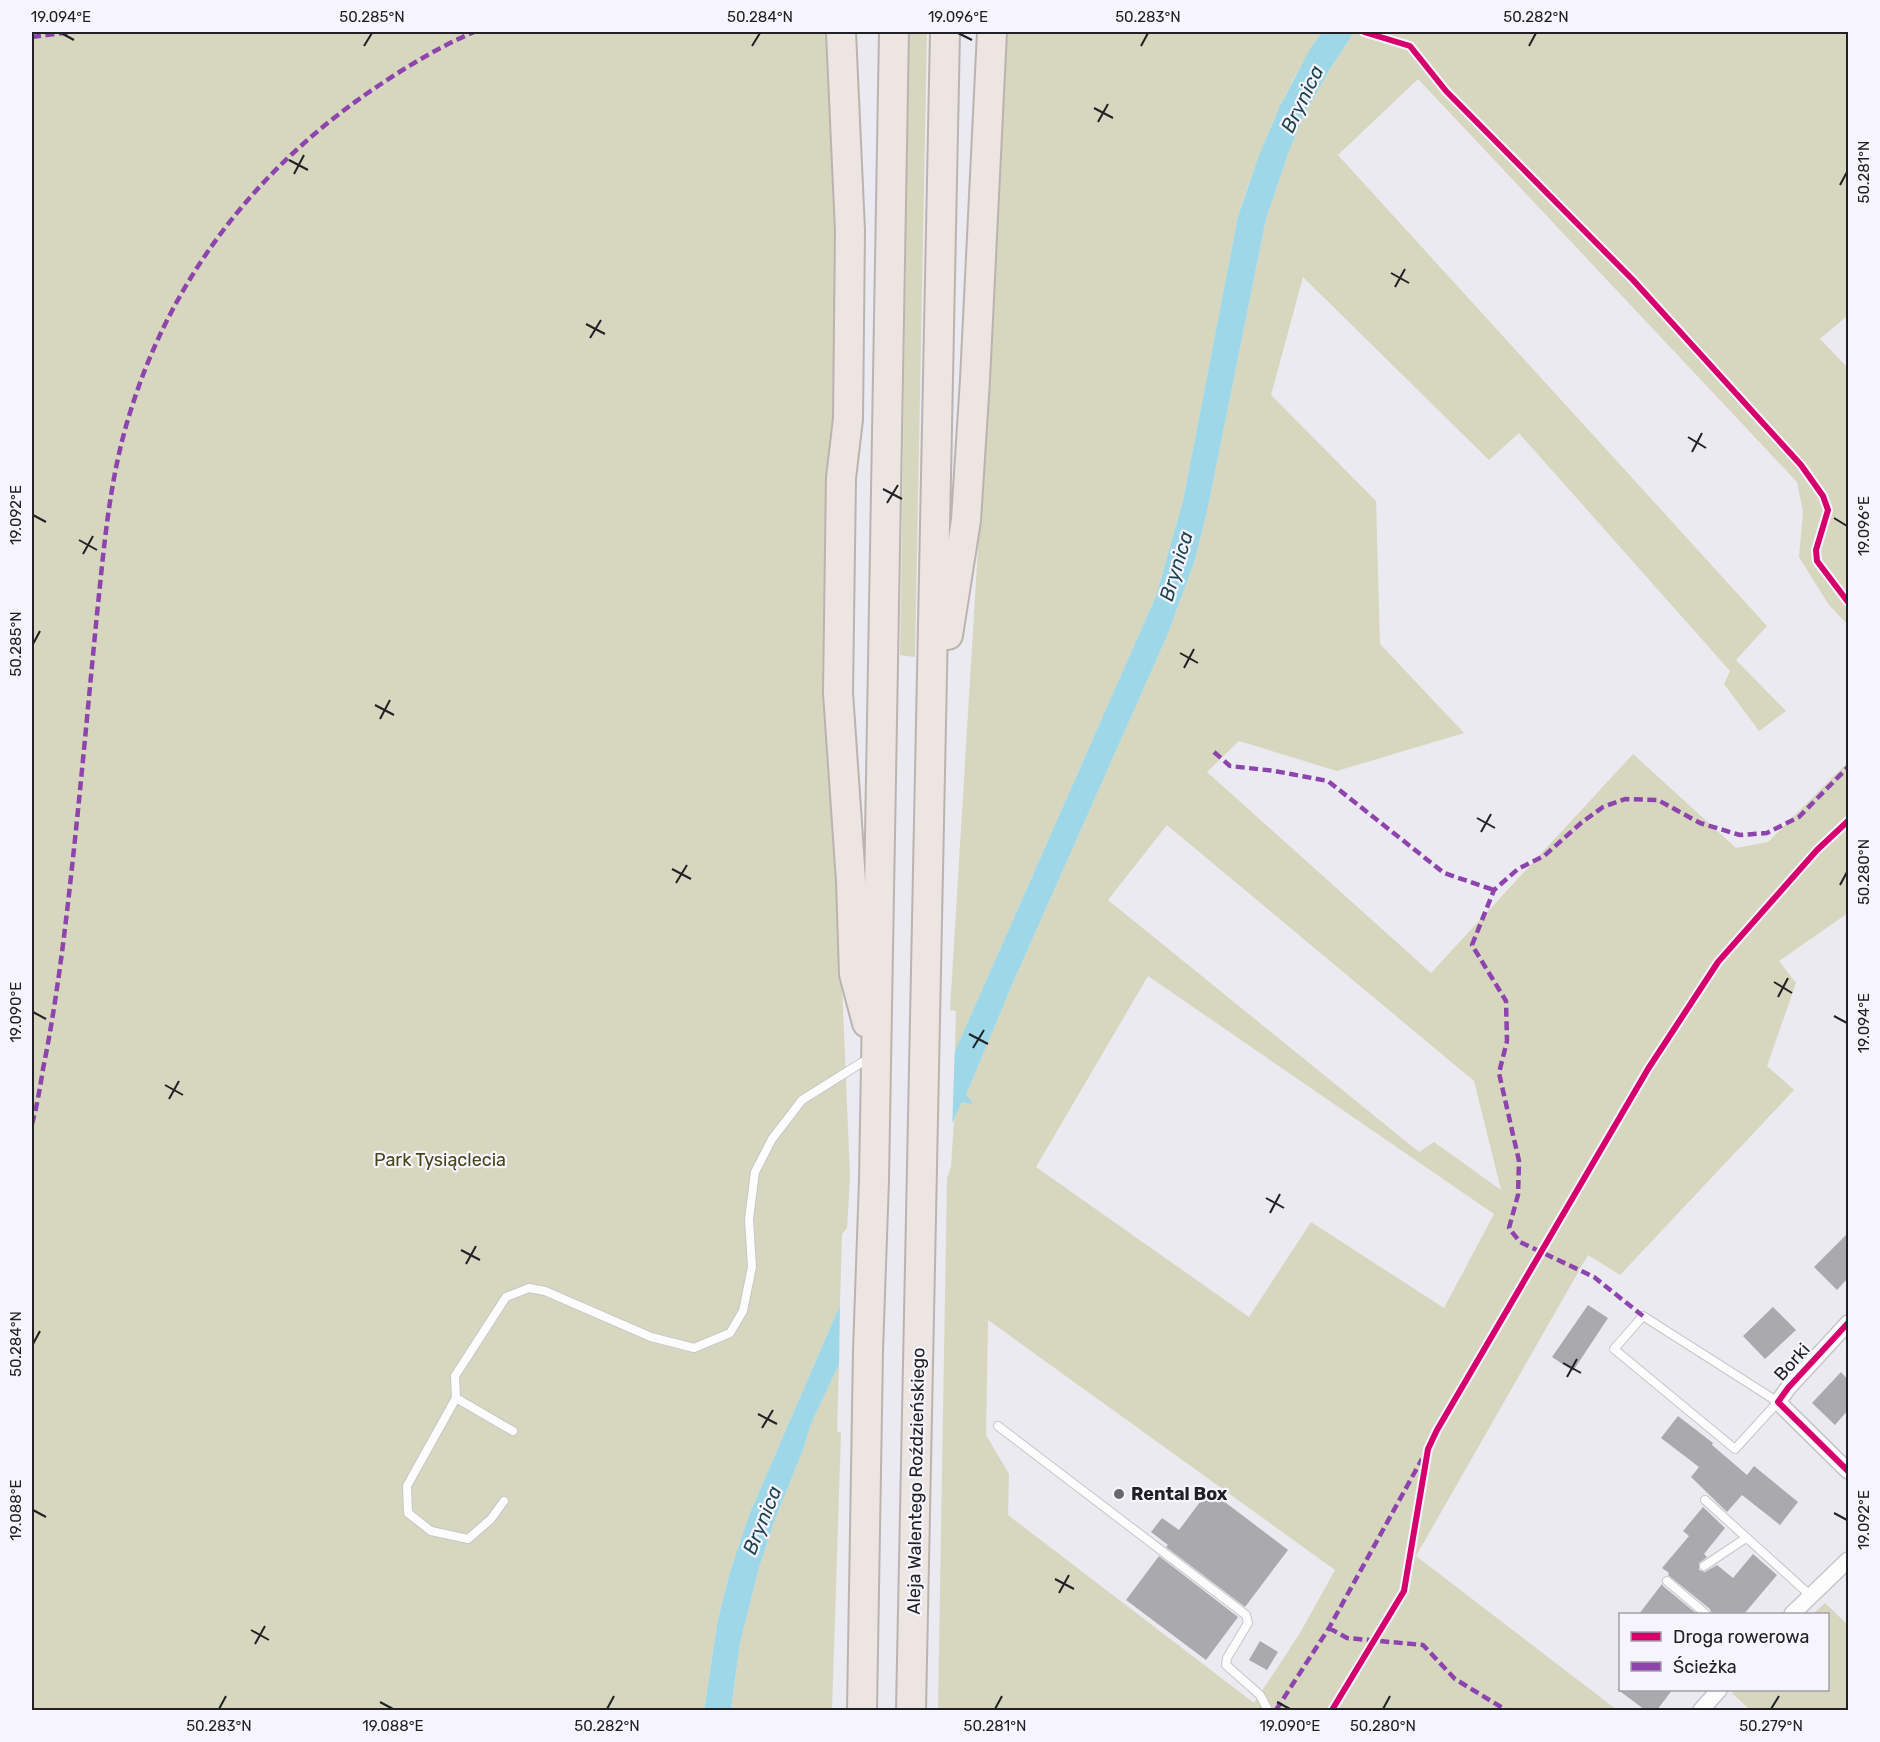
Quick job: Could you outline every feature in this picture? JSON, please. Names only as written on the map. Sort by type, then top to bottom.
[{"type":"highway","points":[[841,32],[850,231],[848,419],[841,478],[838,693],[851,881],[854,974],[876,1054]]},
{"type":"highway","points":[[862,1710],[868,1351],[874,1180],[894,32]]},
{"type":"highway","points":[[931,747],[945,32]]},
{"type":"highway","points":[[931,747],[966,520],[992,32]]},
{"type":"highway","name":"Aleja Walentego Roździeńskiego","points":[[912,1710],[931,747]]},
{"type":"street","name":"Borki","points":[[1848,1323],[1788,1388],[1778,1402],[1848,1471]]},
{"type":"street","points":[[1793,1613],[1848,1560]]},
{"type":"street","points":[[1701,1710],[1717,1691]]},
{"type":"lane","points":[[504,1501],[491,1519],[468,1539],[430,1531],[408,1513],[407,1486],[456,1398],[455,1376],[506,1297],[529,1288],[545,1291],[651,1337],[694,1348],[730,1333],[743,1311],[752,1267],[748,1219],[755,1172],[768,1147],[802,1100],[876,1054]]},
{"type":"lane","points":[[1643,1316],[1778,1402],[1735,1449],[1614,1349],[1643,1316]]},
{"type":"lane","points":[[456,1398],[513,1431]]},
{"type":"lane","points":[[998,1426],[1246,1615],[1248,1623],[1227,1658],[1226,1665],[1260,1695],[1268,1710]]},
{"type":"lane","points":[[1705,1500],[1812,1596]]},
{"type":"lane","points":[[1704,1566],[1746,1538]]},
{"type":"lane","points":[[1666,1581],[1705,1613]]},
{"type":"green space","name":"Park Tysiąclecia","points":[[32,32],[829,32],[837,187],[836,840],[850,1177],[847,1228],[842,1234],[840,1305],[749,1515],[730,1572],[718,1619],[704,1710],[32,1710]]},
{"type":"green space","points":[[909,32],[927,32],[915,657],[900,655]]},
{"type":"green space","points":[[1004,32],[1322,32],[1284,98],[1238,216],[1183,501],[1156,596],[955,1051],[956,1011],[950,1010],[997,235]]},
{"type":"green space","points":[[1354,32],[1848,32],[1848,315],[1820,339],[1848,368],[1848,625],[1829,605],[1799,557],[1803,511],[1797,482],[1418,79],[1338,155],[1767,626],[1736,660],[1786,711],[1759,731],[1724,684],[1730,671],[1519,433],[1489,460],[1303,277],[1271,395],[1376,501],[1380,644],[1464,733],[1337,771],[1239,741],[1207,772],[1431,973],[1633,754],[1736,848],[1768,842],[1848,762],[1848,913],[1779,961],[1796,983],[1767,1066],[1794,1090],[1620,1275],[1588,1255],[1416,1556],[1617,1710],[938,1710],[947,1178],[951,1167],[954,1120],[962,1101],[972,1101],[966,1095],[1012,985],[1167,636],[1194,563],[1207,512],[1266,219],[1304,115]],"holes":[[[1167,825],[1474,1081],[1501,1190],[1434,1142],[1419,1152],[1108,900]],[[1148,976],[1494,1214],[1444,1308],[1311,1222],[1249,1317],[1036,1167]],[[988,1320],[1335,1570],[1300,1633],[1254,1703],[1008,1515],[1009,1474],[986,1435]]]},
{"type":"green space","points":[[839,1364],[837,1431],[841,1433],[832,1710],[731,1710],[740,1643],[758,1571],[811,1424]]},
{"type":"green space","points":[[1825,1603],[1848,1625],[1848,1710],[1750,1710],[1732,1693],[1734,1691],[1829,1691],[1829,1613],[1814,1613]]},
{"type":"water","name":"Brynica","points":[[1322,32],[1354,32],[1304,115],[1266,219],[1207,512],[1194,563],[1167,636],[1012,985],[966,1095],[972,1101],[971,1104],[962,1102],[811,1424],[758,1571],[740,1643],[731,1710],[704,1710],[718,1619],[730,1572],[749,1515],[840,1305],[1156,596],[1183,501],[1238,216],[1259,155],[1279,108],[1310,49]]},
{"type":"pier","points":[[955,1043],[952,1131],[839,1372],[840,1297]]},
{"type":"building","points":[[1848,1233],[1848,1278],[1837,1290],[1814,1267]]},
{"type":"building","points":[[1588,1305],[1608,1318],[1573,1371],[1552,1357]]},
{"type":"building","points":[[1773,1307],[1796,1330],[1765,1359],[1743,1336]]},
{"type":"building","points":[[1841,1372],[1848,1380],[1848,1410],[1835,1425],[1812,1403]]},
{"type":"building","points":[[1678,1416],[1713,1443],[1712,1445],[1747,1475],[1754,1466],[1798,1502],[1780,1525],[1742,1495],[1727,1512],[1691,1477],[1699,1467],[1661,1438]]},
{"type":"building","points":[[1209,1490],[1288,1550],[1245,1607],[1166,1547],[1168,1545],[1151,1532],[1162,1518],[1179,1530]]},
{"type":"building","points":[[1703,1507],[1725,1528],[1704,1554],[1707,1557],[1699,1563],[1699,1570],[1705,1572],[1717,1565],[1733,1578],[1753,1554],[1777,1575],[1745,1613],[1712,1613],[1710,1609],[1662,1568],[1689,1536],[1683,1531]]},
{"type":"building","points":[[1159,1556],[1238,1617],[1206,1660],[1126,1600]]},
{"type":"building","points":[[1662,1584],[1696,1613],[1640,1613]]},
{"type":"building","points":[[1260,1641],[1278,1652],[1267,1670],[1249,1660]]},
{"type":"building","points":[[1620,1691],[1671,1691],[1657,1710],[1645,1710]]},
{"type":"marked path","points":[[32,37],[71,32]]},
{"type":"marked path","points":[[32,1124],[50,1032],[64,939],[108,515],[122,440],[147,365],[169,316],[195,271],[225,228],[259,187],[296,150],[337,115],[415,62],[474,32]]},
{"type":"marked path","points":[[1214,752],[1230,766],[1275,771],[1328,781],[1444,873],[1494,890]]},
{"type":"marked path","points":[[1643,1316],[1594,1277],[1520,1242],[1509,1228],[1518,1195],[1519,1161],[1499,1073],[1507,1041],[1506,1001],[1472,945],[1494,890],[1518,869],[1544,856],[1603,807],[1625,799],[1658,800],[1700,823],[1740,835],[1767,833],[1799,817],[1848,767]]},
{"type":"marked path","points":[[1276,1710],[1329,1628],[1422,1459]]},
{"type":"marked path","points":[[1329,1628],[1347,1638],[1423,1645],[1455,1679],[1506,1710]]},
{"type":"cycle path","points":[[1364,32],[1410,46],[1446,91],[1633,280],[1801,465],[1823,496],[1828,510],[1816,550],[1817,561],[1848,602]]},
{"type":"cycle path","points":[[1332,1710],[1404,1591],[1428,1449],[1437,1430],[1648,1069],[1718,962],[1817,850],[1848,821]]},
{"type":"cycle path","points":[[1848,1323],[1788,1388],[1778,1402],[1848,1471]]},
{"type":"place","name":"Rental Box","points":[[1119,1494]]}]
